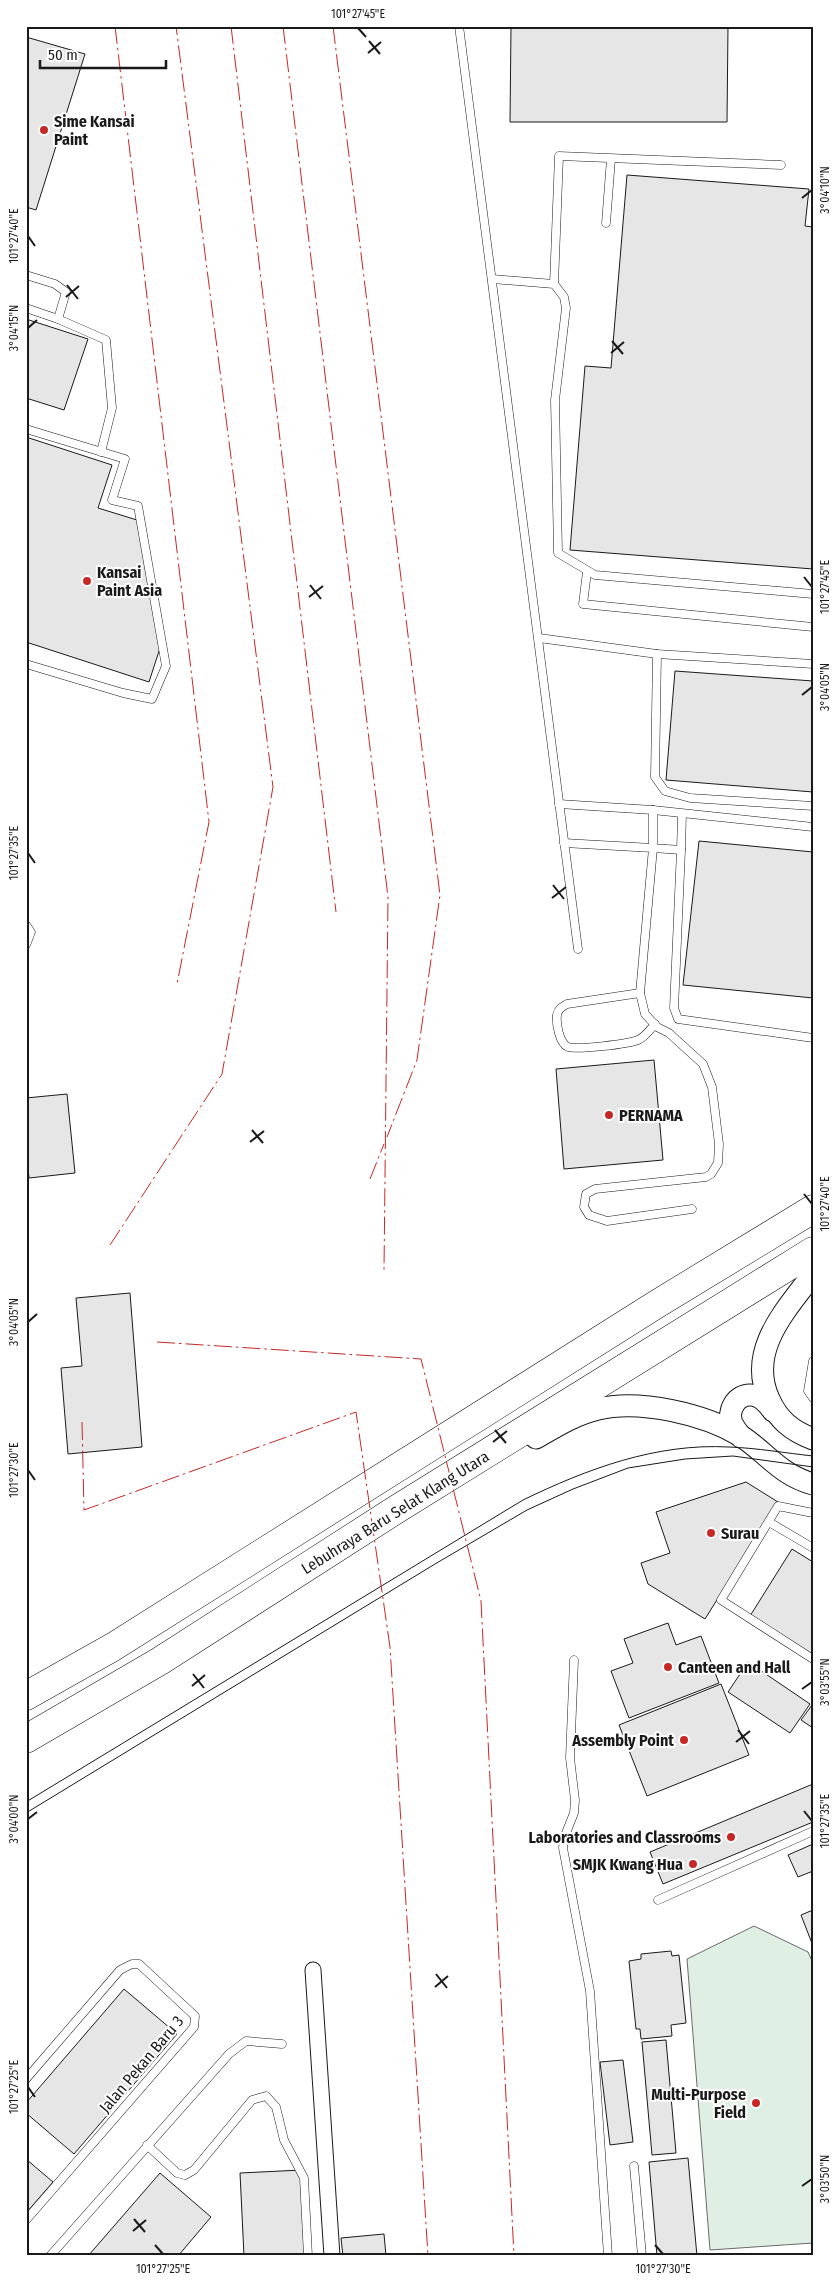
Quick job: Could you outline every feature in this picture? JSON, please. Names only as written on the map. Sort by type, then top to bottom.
[{"type":"highway","points":[[26,1696],[121,1641],[656,1304],[813,1209]]},
{"type":"highway","name":"Lebuhraya Baru Selat Klang Utara","points":[[26,1739],[160,1661],[397,1510],[813,1251]]},
{"type":"main road","points":[[775,1413],[762,1384],[761,1368],[765,1350],[775,1324],[813,1274]]},
{"type":"main road","points":[[813,1439],[787,1426],[760,1398],[750,1395],[741,1397],[734,1404],[730,1412],[732,1423],[741,1436],[781,1470],[798,1480],[813,1484]]},
{"type":"main road","points":[[397,1510],[488,1468],[556,1426],[597,1410],[622,1406],[695,1415],[741,1436]]},
{"type":"street","points":[[313,1970],[332,2256]]},
{"type":"lane","points":[[459,26],[578,949]]},
{"type":"lane","points":[[781,165],[558,156],[554,284],[564,297],[566,308],[555,400],[558,553],[587,572],[595,575],[813,594]]},
{"type":"lane","points":[[606,223],[611,159]]},
{"type":"lane","points":[[26,276],[54,284],[66,292],[58,319]]},
{"type":"lane","points":[[492,280],[554,284]]},
{"type":"lane","points":[[26,308],[58,319],[106,340],[112,408],[101,452]]},
{"type":"lane","points":[[26,429],[125,459],[112,500],[138,506],[166,666],[152,699],[113,690],[26,664]]},
{"type":"lane","points":[[587,572],[583,604],[813,627]]},
{"type":"lane","points":[[539,638],[657,654],[813,664]]},
{"type":"lane","points":[[657,654],[655,777],[659,786],[665,791],[690,798],[813,806]]},
{"type":"lane","points":[[559,804],[653,810],[813,826]]},
{"type":"lane","points":[[653,810],[653,848],[640,993],[645,1014],[703,1064],[712,1088],[719,1144],[718,1163],[711,1174],[706,1177],[595,1189],[586,1194],[584,1207],[589,1215],[607,1221],[692,1209]]},
{"type":"lane","points":[[682,814],[674,1008],[678,1019],[813,1038]]},
{"type":"lane","points":[[564,843],[681,850]]},
{"type":"lane","points":[[26,925],[31,932],[26,945]]},
{"type":"lane","points":[[640,993],[567,1004],[560,1008],[557,1015],[562,1041],[568,1047],[577,1048],[630,1042],[641,1038],[655,1024]]},
{"type":"lane","points":[[813,1360],[808,1391],[813,1398]]},
{"type":"lane","points":[[813,1513],[778,1506],[721,1600],[813,1659]]},
{"type":"lane","points":[[769,1522],[813,1548]]},
{"type":"lane","points":[[574,1660],[570,1758],[576,1800],[574,1813],[564,1838],[563,1848],[590,1991],[608,2256]]},
{"type":"lane","points":[[658,1900],[811,1832]]},
{"type":"lane","name":"Jalan Pekan Baru 3","points":[[26,2079],[120,1970],[126,1966],[139,1964],[195,2016],[194,2026],[26,2220]]},
{"type":"lane","points":[[50,2256],[229,2054],[246,2041],[282,2044]]},
{"type":"lane","points":[[147,2145],[177,2172],[186,2175],[194,2170],[252,2100],[266,2096],[276,2107],[284,2140],[304,2178],[308,2256]]},
{"type":"lane","points":[[634,2166],[642,2256]]},
{"type":"green space","name":"Multi-Purpose Field","points":[[754,1926],[808,1952],[813,1963],[813,2243],[710,2250],[687,1959]]},
{"type":"building","points":[[511,26],[728,26],[727,122],[510,122]]},
{"type":"building","name":"Sime Kansai Paint","points":[[26,37],[85,54],[36,210],[26,207]]},
{"type":"building","points":[[627,175],[809,189],[805,226],[813,227],[813,569],[570,550],[585,366],[611,368]]},
{"type":"building","points":[[26,319],[88,339],[64,410],[26,398]]},
{"type":"building","name":"Kansai Paint Asia","points":[[26,437],[112,465],[98,508],[137,520],[160,648],[149,682],[26,642]]},
{"type":"building","points":[[675,671],[813,681],[813,792],[666,780]]},
{"type":"building","points":[[699,841],[813,852],[813,998],[683,985]]},
{"type":"building","name":"PERNAMA","points":[[654,1060],[663,1160],[564,1169],[556,1069]]},
{"type":"building","points":[[67,1094],[75,1173],[29,1178],[26,1149],[26,1098]]},
{"type":"building","points":[[130,1293],[142,1447],[68,1454],[61,1368],[82,1366],[76,1298]]},
{"type":"building","name":"Surau","points":[[746,1482],[778,1502],[705,1619],[648,1584],[641,1563],[670,1553],[656,1512]]},
{"type":"building","points":[[792,1549],[813,1562],[813,1655],[750,1616]]},
{"type":"building","name":"Canteen and Hall","points":[[668,1623],[676,1645],[701,1636],[719,1683],[629,1718],[611,1671],[633,1663],[624,1639]]},
{"type":"building","points":[[748,1662],[810,1704],[790,1733],[728,1692]]},
{"type":"building","name":"Assembly Point","points":[[721,1684],[749,1755],[647,1796],[619,1725]]},
{"type":"building","points":[[813,1705],[813,1728],[801,1720]]},
{"type":"building","name":"Laboratories and Classrooms","points":[[813,1784],[813,1822],[663,1884],[650,1852]]},
{"type":"building","points":[[813,1844],[813,1871],[798,1877],[788,1855]]},
{"type":"building","points":[[813,1910],[813,1946],[801,1915]]},
{"type":"building","points":[[671,1951],[672,1956],[679,1955],[686,2023],[671,2025],[672,2036],[641,2039],[640,2029],[636,2029],[629,1961],[641,1959],[641,1954]]},
{"type":"building","points":[[124,1989],[177,2034],[74,2154],[26,2113],[26,2103]]},
{"type":"building","points":[[666,2040],[676,2153],[652,2155],[642,2042]]},
{"type":"building","points":[[623,2060],[633,2142],[610,2145],[600,2062]]},
{"type":"building","points":[[688,2158],[697,2256],[657,2256],[649,2162]]},
{"type":"building","points":[[26,2159],[53,2182],[26,2213]]},
{"type":"building","points":[[302,2170],[306,2256],[244,2256],[240,2173]]},
{"type":"building","points":[[160,2173],[211,2217],[178,2256],[88,2256]]},
{"type":"building","points":[[384,2234],[386,2256],[343,2256],[341,2238]]},
{"type":"tram line","points":[[26,1802],[523,1500],[572,1478],[623,1460],[675,1449],[729,1447],[813,1456]]},
{"type":"tram line","points":[[26,1813],[435,1564],[527,1510],[573,1489],[628,1468],[685,1459],[733,1456],[813,1467]]},
{"type":"power","points":[[115,26],[209,822],[177,984]]},
{"type":"power","points":[[110,1245],[222,1074],[273,787],[176,26]]},
{"type":"power","points":[[231,26],[336,912]]},
{"type":"power","points":[[283,26],[388,897],[384,1270]]},
{"type":"power","points":[[333,26],[440,895],[417,1060],[387,1137]]},
{"type":"power","points":[[370,1179],[384,1144]]},
{"type":"power","points":[[157,1342],[421,1359],[481,1601],[514,2256]]},
{"type":"power","points":[[82,1422],[84,1510],[356,1412],[390,1647],[428,2256]]},
{"type":"place","name":"Sime Kansai Paint","points":[[44,130]]},
{"type":"place","name":"Kansai Paint Asia","points":[[87,581]]},
{"type":"place","name":"PERNAMA","points":[[609,1115]]},
{"type":"place","name":"Surau","points":[[711,1533]]},
{"type":"place","name":"Canteen and Hall","points":[[668,1667]]},
{"type":"place","name":"Assembly Point","points":[[684,1740]]},
{"type":"place","name":"Laboratories and Classrooms","points":[[731,1837]]},
{"type":"place","name":"SMJK Kwang Hua","points":[[693,1864]]},
{"type":"place","name":"Multi-Purpose Field","points":[[756,2103]]}]
